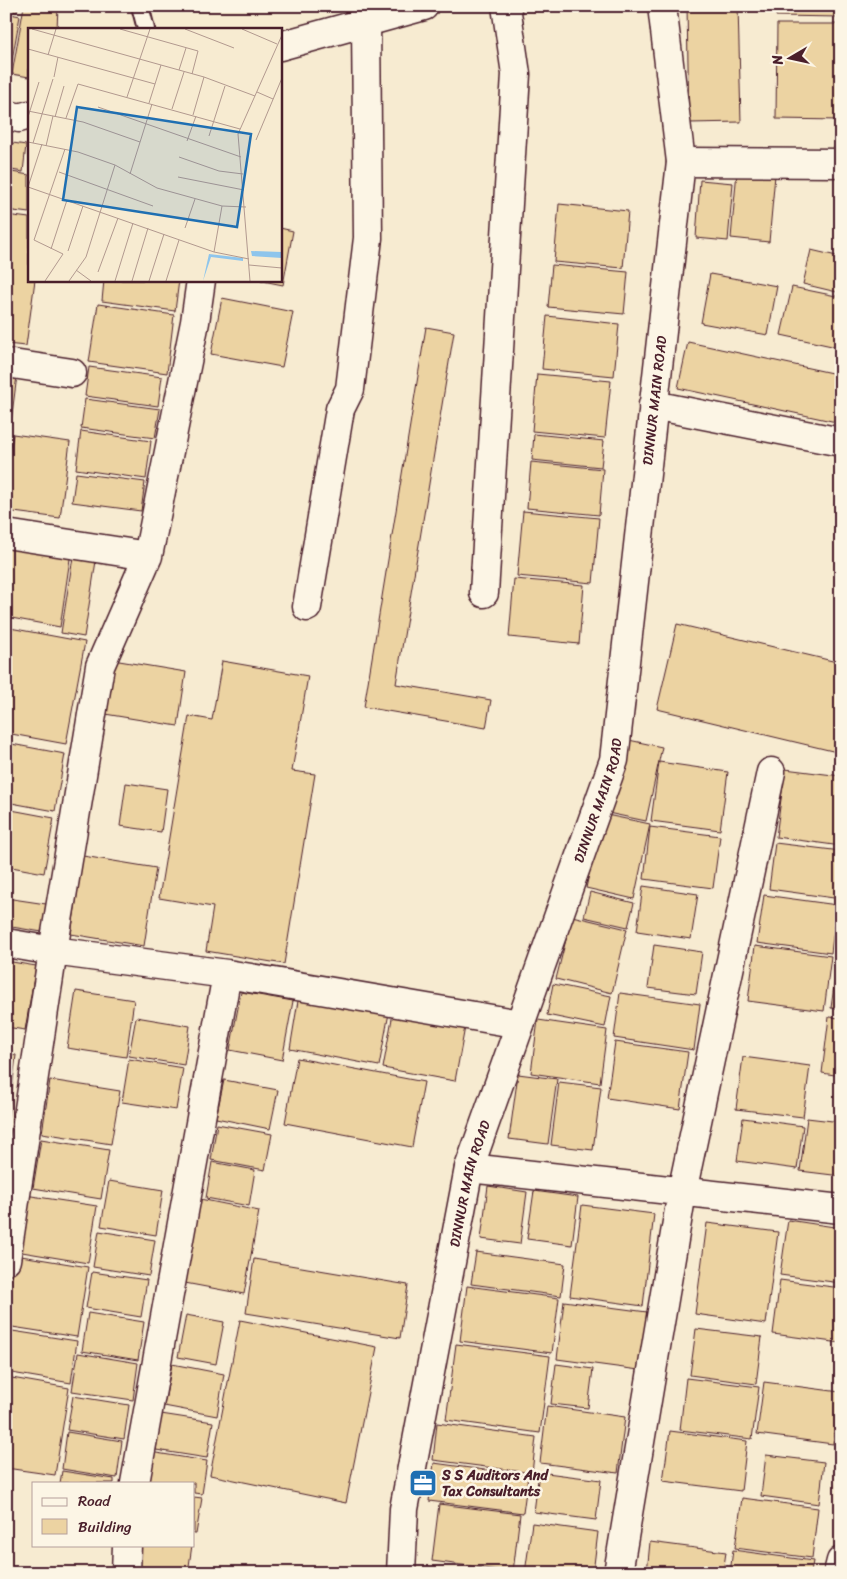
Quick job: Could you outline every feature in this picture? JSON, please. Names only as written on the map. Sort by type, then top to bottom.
[{"type":"street","points":[[281,46],[424,6]]},
{"type":"street","points":[[484,593],[516,74],[506,6]]},
{"type":"street","name":"DINNUR MAIN ROAD","points":[[400,1573],[404,1510],[469,1168],[614,760],[680,162],[662,6]]},
{"type":"street","points":[[307,607],[340,409],[350,389],[368,238],[366,22]]},
{"type":"street","points":[[6,114],[19,118],[28,115]]},
{"type":"street","points":[[680,162],[841,163]]},
{"type":"street","points":[[6,1260],[53,951],[100,666],[148,556],[202,281]]},
{"type":"street","points":[[6,363],[72,373]]},
{"type":"street","points":[[653,406],[841,442]]},
{"type":"street","points":[[6,534],[148,556]]},
{"type":"street","points":[[618,1573],[682,1192],[770,772]]},
{"type":"street","points":[[6,943],[227,974],[520,1024]]},
{"type":"street","points":[[134,1482],[227,974]]},
{"type":"street","points":[[469,1168],[841,1209]]},
{"type":"street","points":[[126,1573],[127,1546]]},
{"type":"street","points":[[838,1573],[841,1561]]},
{"type":"lane","points":[[140,6],[146,28]]},
{"type":"building","points":[[6,6],[18,6],[17,12],[6,10]]},
{"type":"building","points":[[24,6],[58,6],[57,28],[28,28],[28,77],[12,74]]},
{"type":"building","points":[[687,6],[738,6],[741,122],[689,123]]},
{"type":"building","points":[[776,6],[841,6],[841,17],[776,16]]},
{"type":"building","points":[[6,13],[20,16],[9,76],[6,76]]},
{"type":"building","points":[[777,24],[841,24],[841,120],[776,119]]},
{"type":"building","points":[[6,142],[26,145],[23,172],[6,169]]},
{"type":"building","points":[[6,171],[28,175],[28,213],[6,210]]},
{"type":"building","points":[[737,171],[775,175],[769,242],[731,238]]},
{"type":"building","points":[[700,180],[733,183],[728,241],[696,238]]},
{"type":"building","points":[[559,204],[628,211],[623,268],[554,262]]},
{"type":"building","points":[[6,215],[28,218],[28,281],[35,281],[26,346],[6,344]]},
{"type":"building","points":[[281,228],[293,231],[283,285],[263,281],[281,281]]},
{"type":"building","points":[[811,250],[841,257],[841,293],[803,284]]},
{"type":"building","points":[[552,265],[628,272],[624,314],[548,307]]},
{"type":"building","points":[[710,274],[777,286],[768,335],[701,323]]},
{"type":"building","points":[[104,281],[179,281],[175,311],[102,301]]},
{"type":"building","points":[[792,287],[841,297],[841,348],[781,335]]},
{"type":"building","points":[[222,298],[293,312],[282,367],[211,354]]},
{"type":"building","points":[[98,304],[174,315],[167,373],[89,362]]},
{"type":"building","points":[[547,316],[619,324],[614,376],[542,369]]},
{"type":"building","points":[[426,327],[454,332],[396,684],[491,700],[486,728],[364,707]]},
{"type":"building","points":[[688,342],[841,375],[841,423],[678,388]]},
{"type":"building","points":[[6,367],[18,368],[9,437],[6,436]]},
{"type":"building","points":[[89,367],[162,377],[158,406],[85,396]]},
{"type":"building","points":[[537,374],[611,381],[605,438],[532,431]]},
{"type":"building","points":[[85,399],[160,409],[155,438],[81,428]]},
{"type":"building","points":[[81,431],[151,441],[146,479],[76,469]]},
{"type":"building","points":[[13,434],[70,442],[60,518],[6,511],[6,480]]},
{"type":"building","points":[[534,434],[604,441],[601,467],[532,460]]},
{"type":"building","points":[[531,462],[603,469],[599,515],[527,508]]},
{"type":"building","points":[[76,473],[145,482],[141,511],[72,502]]},
{"type":"building","points":[[523,511],[599,518],[593,583],[517,576]]},
{"type":"building","points":[[6,542],[71,552],[60,627],[6,617]]},
{"type":"building","points":[[73,557],[96,561],[84,637],[61,633]]},
{"type":"building","points":[[514,579],[584,585],[579,644],[509,637]]},
{"type":"building","points":[[677,624],[841,663],[841,753],[657,709]]},
{"type":"building","points":[[10,628],[85,642],[66,744],[6,733],[6,647]]},
{"type":"building","points":[[113,660],[186,672],[178,726],[105,714]]},
{"type":"building","points":[[222,661],[308,676],[292,771],[315,774],[284,964],[206,951],[213,907],[159,898],[189,716],[212,720]]},
{"type":"building","points":[[624,739],[662,747],[646,821],[608,813]]},
{"type":"building","points":[[6,743],[65,754],[55,811],[6,802]]},
{"type":"building","points":[[659,762],[728,772],[720,830],[651,821]]},
{"type":"building","points":[[785,769],[841,776],[841,846],[776,837]]},
{"type":"building","points":[[126,783],[167,789],[161,832],[120,826]]},
{"type":"building","points":[[6,809],[54,818],[44,873],[6,866]]},
{"type":"building","points":[[602,814],[650,824],[634,899],[586,888]]},
{"type":"building","points":[[650,827],[720,836],[713,888],[644,879]]},
{"type":"building","points":[[775,843],[841,851],[841,899],[769,889]]},
{"type":"building","points":[[83,856],[156,868],[144,946],[71,934]]},
{"type":"building","points":[[643,886],[698,894],[691,939],[637,931]]},
{"type":"building","points":[[590,892],[634,903],[628,927],[584,917]]},
{"type":"building","points":[[764,895],[837,905],[831,953],[757,943]]},
{"type":"building","points":[[6,898],[46,904],[42,932],[6,926]]},
{"type":"building","points":[[572,916],[627,929],[612,993],[556,979]]},
{"type":"building","points":[[841,934],[841,1009],[831,1008]]},
{"type":"building","points":[[654,945],[702,952],[696,994],[648,988]]},
{"type":"building","points":[[755,946],[831,956],[824,1011],[748,1001]]},
{"type":"building","points":[[6,961],[36,966],[25,1030],[6,1027]]},
{"type":"building","points":[[553,984],[611,996],[605,1027],[547,1015]]},
{"type":"building","points":[[76,991],[134,1000],[126,1057],[67,1048]]},
{"type":"building","points":[[241,992],[293,1001],[282,1060],[230,1050]]},
{"type":"building","points":[[620,993],[700,1004],[694,1050],[614,1038]]},
{"type":"building","points":[[299,995],[389,1013],[379,1066],[290,1049]]},
{"type":"building","points":[[393,1013],[465,1027],[455,1081],[383,1068]]},
{"type":"building","points":[[136,1017],[190,1026],[184,1065],[129,1056]]},
{"type":"building","points":[[829,1017],[841,1018],[841,1076],[822,1073]]},
{"type":"building","points":[[538,1020],[607,1030],[600,1083],[531,1073]]},
{"type":"building","points":[[615,1042],[688,1052],[680,1109],[607,1098]]},
{"type":"building","points":[[6,1054],[16,1055],[11,1098],[6,1097]]},
{"type":"building","points":[[743,1057],[810,1066],[803,1117],[736,1109]]},
{"type":"building","points":[[297,1058],[424,1082],[412,1147],[285,1123]]},
{"type":"building","points":[[129,1059],[183,1068],[176,1110],[122,1102]]},
{"type":"building","points":[[518,1074],[557,1079],[548,1144],[509,1139]]},
{"type":"building","points":[[50,1080],[120,1091],[111,1144],[42,1133]]},
{"type":"building","points":[[224,1080],[278,1090],[270,1129],[216,1118]]},
{"type":"building","points":[[559,1082],[601,1087],[593,1150],[551,1145]]},
{"type":"building","points":[[6,1101],[10,1101],[6,1131]]},
{"type":"building","points":[[743,1118],[803,1126],[797,1169],[737,1161]]},
{"type":"building","points":[[807,1118],[841,1122],[841,1176],[800,1171]]},
{"type":"building","points":[[217,1124],[272,1134],[265,1170],[211,1160]]},
{"type":"building","points":[[41,1139],[109,1150],[101,1199],[33,1188]]},
{"type":"building","points":[[212,1162],[255,1170],[249,1206],[206,1198]]},
{"type":"building","points":[[109,1181],[163,1190],[156,1235],[101,1226]]},
{"type":"building","points":[[488,1186],[527,1192],[520,1244],[481,1239]]},
{"type":"building","points":[[534,1191],[578,1197],[572,1245],[527,1239]]},
{"type":"building","points":[[25,1195],[97,1206],[88,1263],[16,1251]]},
{"type":"building","points":[[200,1199],[259,1211],[244,1294],[185,1283]]},
{"type":"building","points":[[582,1205],[654,1214],[643,1306],[570,1296]]},
{"type":"building","points":[[788,1220],[841,1228],[841,1283],[780,1275]]},
{"type":"building","points":[[707,1223],[778,1232],[766,1324],[695,1314]]},
{"type":"building","points":[[99,1231],[155,1240],[149,1276],[93,1267]]},
{"type":"building","points":[[476,1252],[565,1264],[561,1296],[471,1284]]},
{"type":"building","points":[[15,1255],[88,1267],[77,1337],[6,1326],[6,1308]]},
{"type":"building","points":[[254,1259],[408,1285],[400,1338],[246,1313]]},
{"type":"building","points":[[92,1272],[147,1280],[141,1317],[86,1308]]},
{"type":"building","points":[[780,1280],[841,1288],[841,1343],[773,1334]]},
{"type":"building","points":[[467,1286],[559,1298],[552,1353],[460,1341]]},
{"type":"building","points":[[564,1301],[647,1312],[639,1370],[557,1359]]},
{"type":"building","points":[[88,1313],[144,1322],[138,1360],[82,1351]]},
{"type":"building","points":[[186,1315],[224,1322],[216,1364],[178,1357]]},
{"type":"building","points":[[240,1320],[377,1347],[346,1503],[210,1475]]},
{"type":"building","points":[[696,1329],[762,1337],[756,1384],[690,1375]]},
{"type":"building","points":[[6,1330],[77,1341],[71,1383],[6,1372]]},
{"type":"building","points":[[456,1344],[550,1356],[540,1433],[446,1420]]},
{"type":"building","points":[[78,1353],[138,1363],[133,1400],[72,1391]]},
{"type":"building","points":[[172,1364],[224,1374],[217,1416],[164,1406]]},
{"type":"building","points":[[556,1364],[593,1369],[588,1408],[551,1404]]},
{"type":"building","points":[[6,1377],[69,1388],[55,1475],[6,1468]]},
{"type":"building","points":[[686,1378],[759,1387],[752,1439],[680,1430]]},
{"type":"building","points":[[764,1382],[840,1392],[833,1444],[757,1434]]},
{"type":"building","points":[[73,1396],[129,1405],[124,1439],[67,1430]]},
{"type":"building","points":[[547,1406],[625,1417],[618,1473],[540,1463]]},
{"type":"building","points":[[161,1414],[213,1422],[207,1458],[156,1450]]},
{"type":"building","points":[[437,1423],[536,1437],[532,1473],[433,1460]]},
{"type":"building","points":[[670,1431],[747,1441],[741,1491],[663,1481]]},
{"type":"building","points":[[67,1432],[122,1441],[117,1478],[62,1469]]},
{"type":"building","points":[[150,1452],[207,1461],[202,1494],[195,1493],[195,1482],[146,1482]]},
{"type":"building","points":[[766,1455],[824,1462],[819,1504],[761,1496]]},
{"type":"building","points":[[434,1463],[528,1476],[523,1513],[429,1501]]},
{"type":"building","points":[[62,1471],[114,1479],[114,1482],[60,1482]]},
{"type":"building","points":[[539,1472],[601,1480],[596,1520],[534,1512]]},
{"type":"building","points":[[195,1497],[202,1498],[195,1534]]},
{"type":"building","points":[[742,1498],[818,1508],[812,1558],[735,1548]]},
{"type":"building","points":[[439,1504],[520,1514],[513,1572],[432,1561]]},
{"type":"building","points":[[532,1523],[598,1532],[593,1573],[525,1573]]},
{"type":"building","points":[[650,1542],[726,1552],[723,1573],[647,1573]]},
{"type":"building","points":[[135,1546],[192,1546],[188,1573],[132,1565]]},
{"type":"building","points":[[733,1550],[813,1561],[811,1573],[730,1573]]},
{"type":"place","name":"S S Auditors And Tax Consultants","points":[[423,1483]]}]
